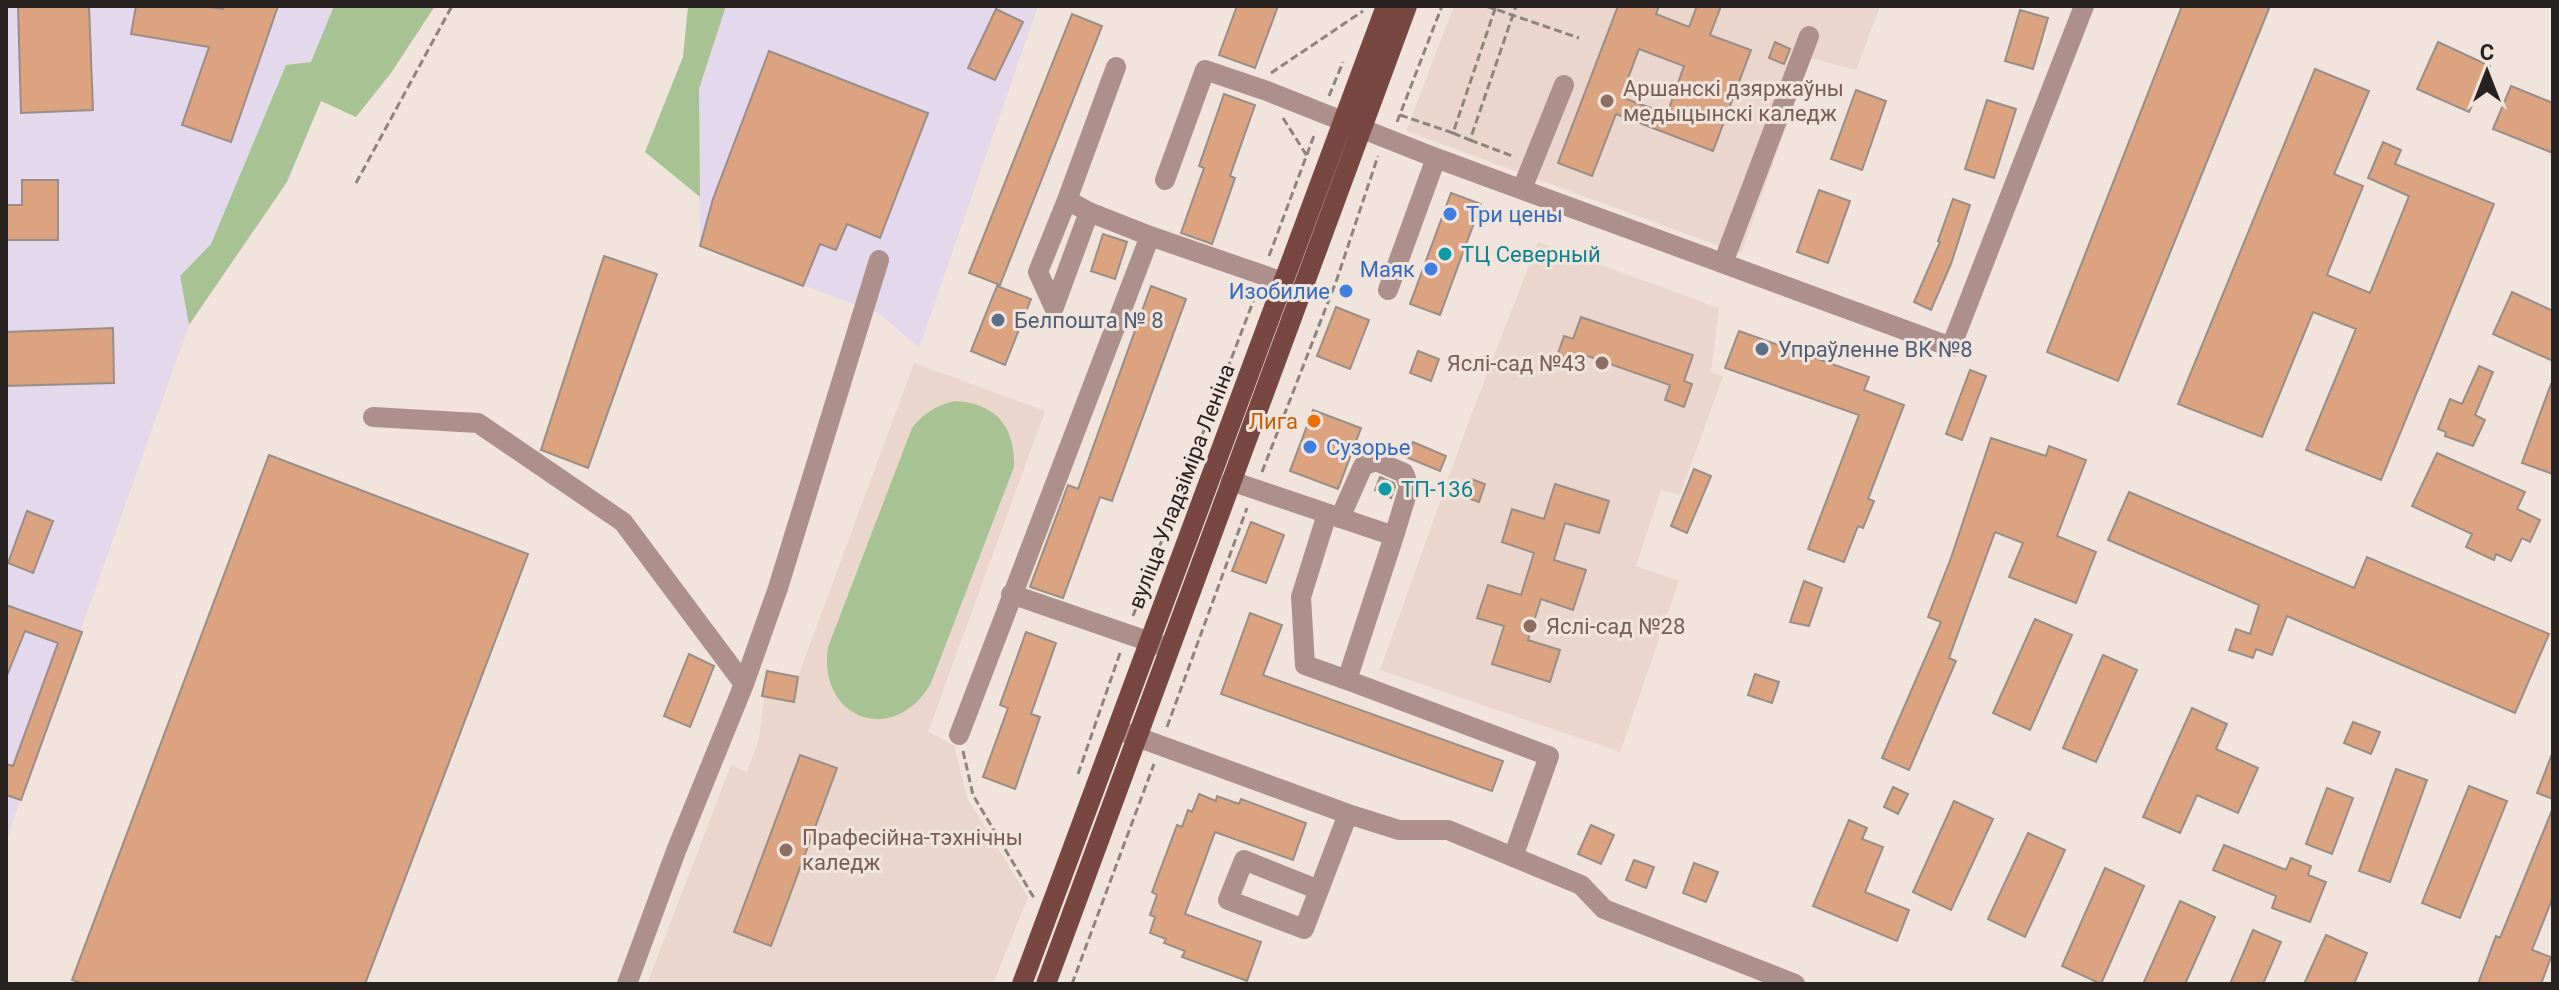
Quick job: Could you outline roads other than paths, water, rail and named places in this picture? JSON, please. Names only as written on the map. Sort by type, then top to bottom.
[{"type":"main road","name":"вуліца Уладзіміра Леніна","points":[[1046,984],[1231,481],[1351,126],[1386,6]]},
{"type":"main road","name":"вуліца Уладзіміра Леніна","points":[[1022,984],[1118,730],[1273,278],[1351,126],[1407,6]]},
{"type":"street","points":[[1165,180],[1205,70],[1951,347],[2084,6]]},
{"type":"street","points":[[1723,263],[1809,36]]},
{"type":"street","points":[[1089,212],[1054,307],[1038,272],[1116,67]]},
{"type":"street","points":[[1522,189],[1564,85]]},
{"type":"street","points":[[1388,290],[1436,158]]},
{"type":"street","points":[[1067,200],[1150,236],[1273,278]]},
{"type":"street","points":[[959,735],[1150,236]]},
{"type":"street","points":[[627,984],[676,851],[744,684],[778,588],[879,260]]},
{"type":"street","points":[[373,417],[478,423],[623,522],[744,684]]},
{"type":"street","points":[[1347,680],[1409,487],[1404,473],[1376,461],[1363,466],[1333,516],[1301,597],[1305,665],[1549,756],[1513,857]]},
{"type":"street","points":[[1231,481],[1394,536]]},
{"type":"street","points":[[1011,594],[1169,649]]},
{"type":"street","points":[[1118,730],[1399,830],[1448,830],[1581,885],[1604,909],[1795,984]]},
{"type":"street","points":[[1319,890],[1348,814]]},
{"type":"place","name":"Аршанскі дзяржаўны медыцынскі каледж","points":[[1607,101]]},
{"type":"place","name":"Три цены","points":[[1450,214]]},
{"type":"place","name":"ТЦ Северный","points":[[1445,254]]},
{"type":"place","name":"Маяк","points":[[1431,269]]},
{"type":"place","name":"Изобилие","points":[[1346,291]]},
{"type":"place","name":"Белпошта № 8","points":[[998,320]]},
{"type":"place","name":"Упраўленне ВК №8","points":[[1762,349]]},
{"type":"place","name":"Яслі-сад №43","points":[[1602,363]]},
{"type":"place","name":"Лига","points":[[1314,421]]},
{"type":"place","name":"Сузорье","points":[[1310,447]]},
{"type":"place","name":"ТП-136","points":[[1385,489]]},
{"type":"place","name":"Яслі-сад №28","points":[[1530,626]]},
{"type":"place","name":"Прафесійна-тэхнічны каледж","points":[[786,850]]}]
